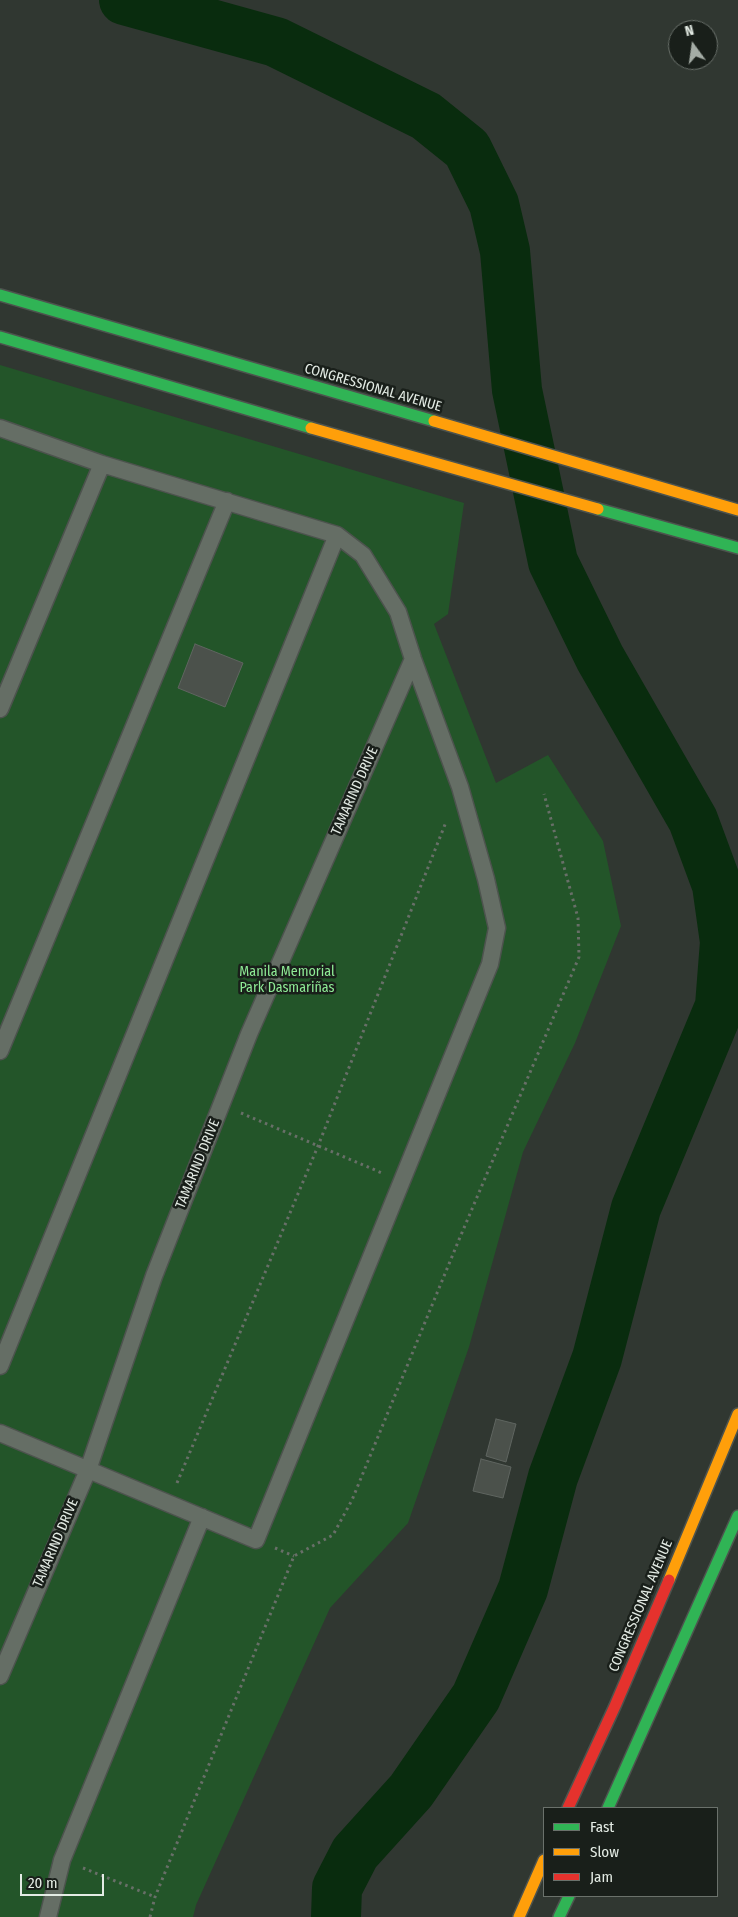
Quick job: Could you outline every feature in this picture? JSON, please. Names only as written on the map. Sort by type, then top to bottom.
[{"type":"main road","name":"CONGRESSIONAL AVENUE","points":[[0,295],[332,396],[365,401],[733,509]]},
{"type":"main road","points":[[0,337],[321,427],[353,440],[738,548]]},
{"type":"main road","name":"CONGRESSIONAL AVENUE","points":[[568,1807],[693,1526],[738,1414]]},
{"type":"main road","points":[[608,1807],[738,1516]]},
{"type":"main road","points":[[519,1917],[543,1862]]},
{"type":"main road","points":[[559,1917],[569,1897]]},
{"type":"lane","points":[[0,428],[102,464],[337,535],[363,555],[398,612],[413,659],[460,787],[486,879],[497,928],[490,964],[256,1540],[0,1433]]},
{"type":"lane","points":[[0,709],[102,464]]},
{"type":"lane","points":[[0,1051],[227,501]]},
{"type":"lane","points":[[0,1366],[337,535]]},
{"type":"lane","name":"TAMARIND DRIVE","points":[[0,1676],[88,1470],[154,1276],[249,1034],[413,659]]},
{"type":"lane","points":[[48,1917],[62,1860],[202,1517]]},
{"type":"path","points":[[169,1503],[318,1146],[460,787]]},
{"type":"path","points":[[150,1917],[155,1897],[294,1556],[333,1535],[352,1500],[454,1252],[579,957],[578,918],[544,794]]},
{"type":"path","points":[[222,1104],[402,1182]]},
{"type":"path","points":[[62,1860],[155,1897]]},
{"type":"green space","name":"Manila Memorial Park Dasmariñas","points":[[0,365],[464,503],[448,614],[434,624],[496,783],[548,755],[603,841],[621,926],[575,1043],[523,1152],[469,1347],[408,1523],[330,1608],[196,1905],[193,1917],[0,1917]]},
{"type":"building","points":[[195,644],[243,663],[225,707],[178,688]]},
{"type":"building","points":[[496,1419],[516,1424],[506,1462],[486,1456]]},
{"type":"building","points":[[481,1459],[511,1467],[503,1498],[473,1491]]},
{"type":"waterway","points":[[124,0],[276,42],[426,116],[467,149],[494,204],[505,251],[517,390],[553,562],[600,658],[693,820],[717,885],[725,942],[720,1006],[636,1208],[597,1358],[553,1477],[523,1589],[476,1697],[411,1791],[355,1853],[337,1888],[336,1917]]},
{"type":"traffic: fast","points":[[0,295],[434,421]]},
{"type":"traffic: fast","points":[[0,337],[311,428]]},
{"type":"traffic: fast","points":[[598,509],[738,548]]},
{"type":"traffic: fast","points":[[608,1807],[738,1516]]},
{"type":"traffic: fast","points":[[559,1917],[569,1897]]},
{"type":"traffic: slow","points":[[434,421],[738,510]]},
{"type":"traffic: slow","points":[[311,428],[598,509]]},
{"type":"traffic: slow","points":[[669,1580],[738,1414]]},
{"type":"traffic: slow","points":[[519,1917],[543,1862]]},
{"type":"traffic: jam","points":[[568,1807],[615,1706],[669,1580]]}]
